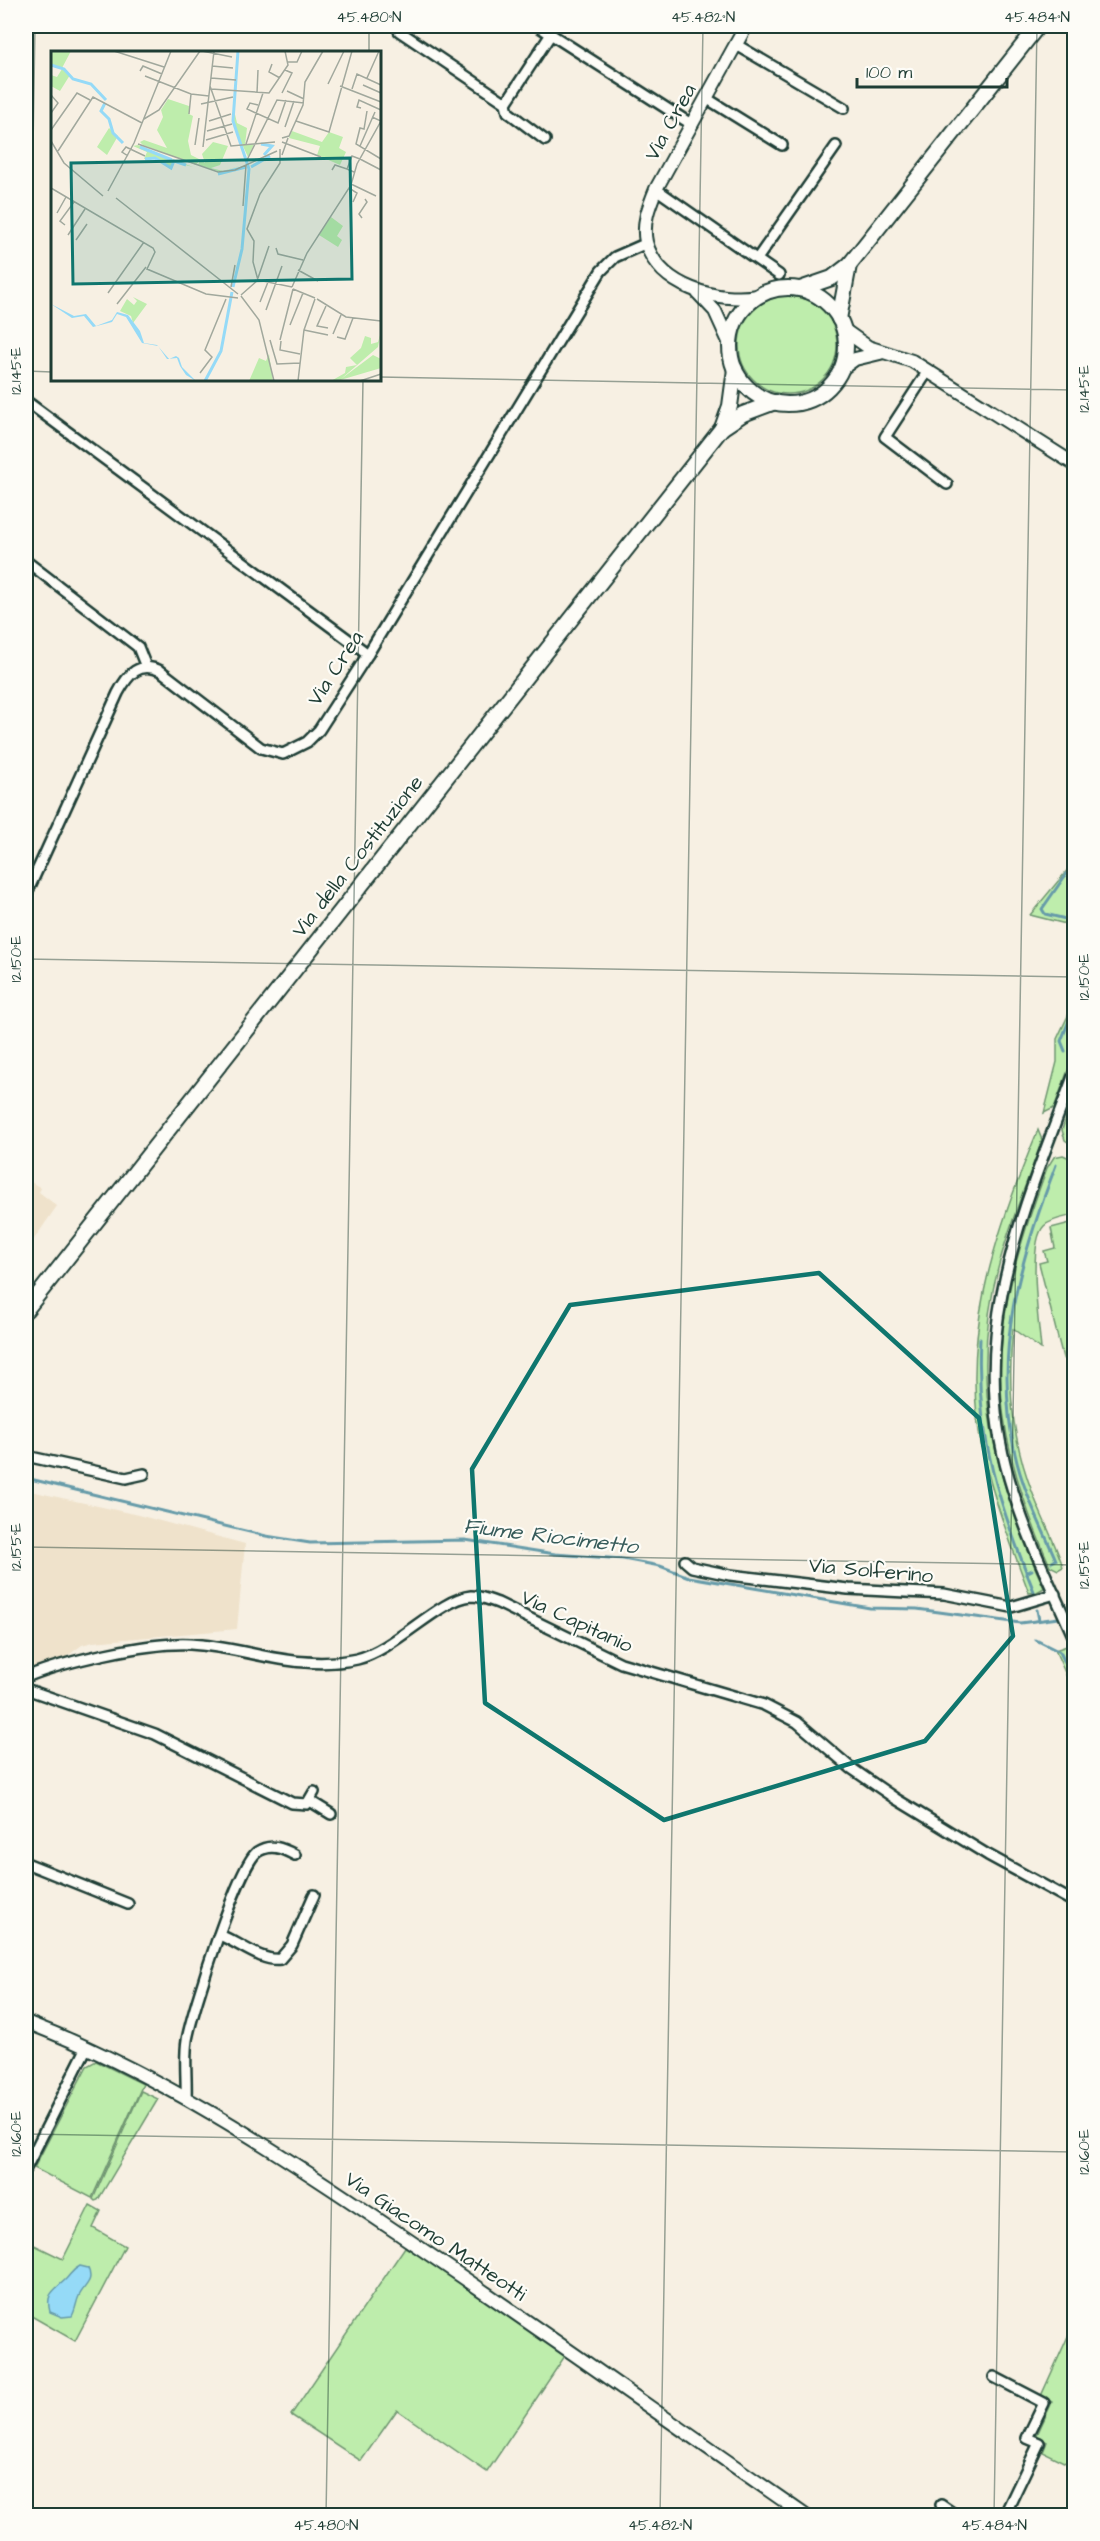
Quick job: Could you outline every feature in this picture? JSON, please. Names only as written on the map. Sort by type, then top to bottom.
[{"type":"main road","points":[[800,289],[832,278],[849,265],[1038,26]]},
{"type":"main road","points":[[842,325],[820,298],[800,289],[782,288],[758,296],[737,318],[729,345],[735,369],[751,391],[775,402],[794,404],[815,397],[827,388],[840,370],[846,349],[842,325],[849,265]]},
{"type":"main road","name":"Via della Costituzione","points":[[722,428],[730,406],[735,369]]},
{"type":"main road","name":"Via della Costituzione","points":[[26,1310],[722,428],[743,414],[775,402]]},
{"type":"street","points":[[538,26],[691,124]]},
{"type":"street","name":"Via Crea","points":[[146,667],[153,667],[173,678],[261,748],[283,754],[307,742],[319,730],[368,654],[601,271],[615,257],[646,243],[648,208],[656,189],[746,26]]},
{"type":"street","points":[[399,31],[506,103],[508,112],[545,140]]},
{"type":"street","points":[[506,103],[552,34]]},
{"type":"street","points":[[735,44],[844,108]]},
{"type":"street","points":[[706,98],[782,145]]},
{"type":"street","points":[[757,259],[836,146]]},
{"type":"street","points":[[656,189],[779,275]]},
{"type":"street","points":[[646,243],[659,266],[695,290],[715,311],[729,345]]},
{"type":"street","points":[[695,290],[729,299],[758,296]]},
{"type":"street","points":[[842,325],[856,340],[928,370],[1074,464]]},
{"type":"street","points":[[840,370],[855,359],[883,352]]},
{"type":"street","points":[[928,370],[885,437],[947,484]]},
{"type":"street","points":[[26,401],[368,654]]},
{"type":"street","points":[[26,561],[138,647],[146,667],[133,671],[125,680],[26,895]]},
{"type":"street","points":[[1074,1074],[1008,1261],[998,1305],[992,1360],[995,1408],[1008,1477],[1028,1533],[1074,1638]]},
{"type":"street","points":[[26,1456],[126,1478],[144,1474]]},
{"type":"street","name":"Via Solferino","points":[[685,1561],[692,1567],[730,1575],[848,1589],[944,1594],[1011,1607],[1054,1594]]},
{"type":"street","name":"Via Capitanio","points":[[26,1677],[61,1664],[172,1645],[206,1646],[281,1661],[343,1661],[376,1652],[459,1599],[477,1596],[498,1603],[621,1663],[785,1714],[851,1768],[896,1799],[988,1855],[1074,1902]]},
{"type":"street","points":[[26,1689],[155,1734],[292,1803],[301,1805],[312,1796],[331,1814]]},
{"type":"street","points":[[186,2099],[188,2038],[219,1935],[251,1858],[258,1851],[275,1846],[295,1855]]},
{"type":"street","points":[[26,1863],[128,1904]]},
{"type":"street","points":[[219,1935],[235,1940],[267,1958],[280,1959],[292,1944],[314,1895]]},
{"type":"street","name":"Via Giacomo Matteotti","points":[[26,2022],[87,2047],[150,2077],[346,2198],[452,2269],[806,2516]]},
{"type":"street","points":[[26,2168],[87,2047]]},
{"type":"street","points":[[994,2377],[1044,2403],[1027,2438],[1039,2443],[1005,2515]]},
{"type":"street","points":[[940,2505],[957,2516]]},
{"type":"highlighted area","points":[[819,1273],[979,1418],[1013,1636],[925,1741],[664,1820],[485,1703],[472,1469],[570,1305]]},
{"type":"shaded area","points":[[26,1179],[41,1188],[39,1192],[57,1206],[26,1251]]},
{"type":"shaded area","points":[[26,1490],[138,1515],[245,1544],[237,1629],[93,1642],[82,1645],[62,1660],[26,1673]]},
{"type":"green space","points":[[788,296],[807,300],[823,310],[833,326],[837,345],[833,364],[823,380],[807,390],[788,394],[769,390],[753,380],[743,364],[739,345],[743,326],[753,310],[769,300]]},
{"type":"green space","points":[[1074,862],[1074,926],[1030,915]]},
{"type":"green space","points":[[1074,1003],[1074,1054],[1054,1108],[1044,1113],[1057,1062],[1057,1039]]},
{"type":"green space","points":[[1074,1095],[1074,1146],[1065,1140],[1062,1130]]},
{"type":"green space","points":[[1038,1130],[1042,1140],[1014,1215],[1000,1261],[990,1305],[986,1347],[986,1388],[991,1428],[1000,1468],[1012,1508],[1044,1588],[1029,1593],[988,1475],[977,1415],[975,1373],[984,1290],[994,1250],[1007,1209]]},
{"type":"green space","points":[[1063,1155],[1074,1160],[1074,1215],[1047,1224],[1039,1235],[1036,1249],[1035,1284],[1041,1349],[1013,1329],[1011,1350],[1011,1392],[1020,1454],[1033,1494],[1063,1567],[1058,1570],[1050,1566],[1028,1510],[1012,1460],[1003,1413],[1000,1367],[1004,1322],[1013,1275],[1027,1224],[1047,1168],[1054,1157]]},
{"type":"green space","points":[[1074,1222],[1074,1364],[1063,1358],[1039,1263],[1047,1261],[1044,1251],[1055,1248],[1051,1228]]},
{"type":"green space","points":[[1067,1646],[1074,1657],[1074,1693],[1055,1650]]},
{"type":"green space","points":[[96,2061],[143,2084],[92,2198],[34,2168],[87,2066]]},
{"type":"green space","points":[[141,2091],[158,2099],[98,2200],[95,2201],[93,2199]]},
{"type":"green space","points":[[90,2205],[101,2211],[93,2228],[125,2246],[75,2341],[26,2313],[26,2241],[63,2259]]},
{"type":"green space","points":[[405,2247],[449,2272],[565,2356],[487,2472],[397,2410],[361,2461],[291,2415]]},
{"type":"green space","points":[[1074,2323],[1074,2467],[1043,2452],[1047,2442],[1036,2437],[1052,2402],[1041,2396]]},
{"type":"water","points":[[80,2266],[88,2268],[90,2277],[79,2296],[72,2316],[62,2317],[50,2312],[50,2296]]},
{"type":"waterway","points":[[1074,863],[1042,909],[1045,914],[1074,921]]},
{"type":"waterway","points":[[1065,1051],[1061,1041],[1074,1008]]},
{"type":"waterway","points":[[1069,1132],[1074,1117]]},
{"type":"waterway","points":[[1052,1562],[1056,1560],[1018,1468],[1009,1415],[1007,1378],[1013,1307],[1021,1271],[1056,1165]]},
{"type":"waterway","points":[[980,1339],[979,1374],[986,1439],[1001,1501],[1035,1594]]},
{"type":"waterway","name":"Fiume Riocimetto","points":[[26,1478],[266,1536],[310,1543],[465,1540],[555,1554],[623,1559],[660,1566],[689,1577],[870,1608],[917,1609],[1020,1623],[1074,1616]]},
{"type":"waterway","points":[[1026,1573],[1032,1570]]},
{"type":"waterway","points":[[1037,1610],[1039,1620]]},
{"type":"waterway","points":[[1036,1640],[1060,1652],[1074,1680]]}]
